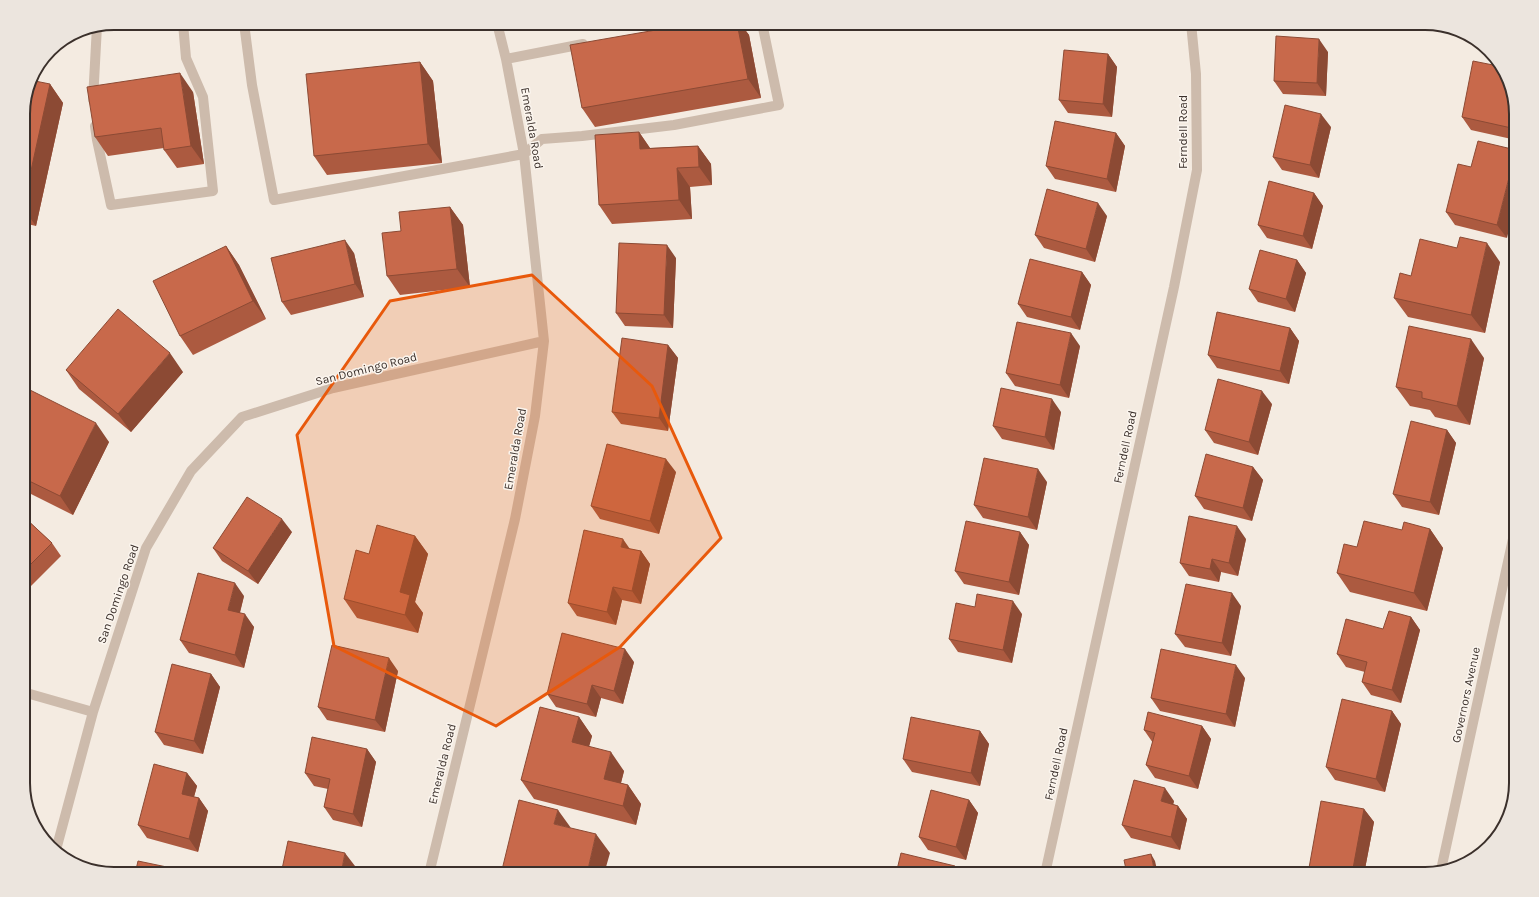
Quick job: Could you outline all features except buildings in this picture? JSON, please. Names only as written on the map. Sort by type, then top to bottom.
[{"type":"street","points":[[97,32],[93,98],[94,115],[97,140],[111,205],[213,191],[203,97],[186,58],[184,30]]},
{"type":"street","points":[[245,30],[252,85],[274,200],[524,154],[542,139],[582,136],[674,125],[780,105],[764,30]]},
{"type":"street","name":"Emeralda Road","points":[[431,867],[515,518],[535,416],[544,341],[524,154],[506,59],[499,30]]},
{"type":"street","name":"Ferndell Road","points":[[1047,867],[1174,287],[1197,170],[1196,74],[1191,30]]},
{"type":"street","points":[[506,59],[589,43]]},
{"type":"street","name":"San Domingo Road","points":[[57,844],[93,712],[146,548],[191,471],[242,417],[333,388],[544,341]]},
{"type":"street","name":"Governors Avenue","points":[[1442,865],[1509,557]]},
{"type":"street","points":[[30,694],[93,712]]},
{"type":"highlighted area","points":[[532,275],[652,386],[721,538],[620,647],[496,726],[334,646],[297,435],[390,301]]}]
